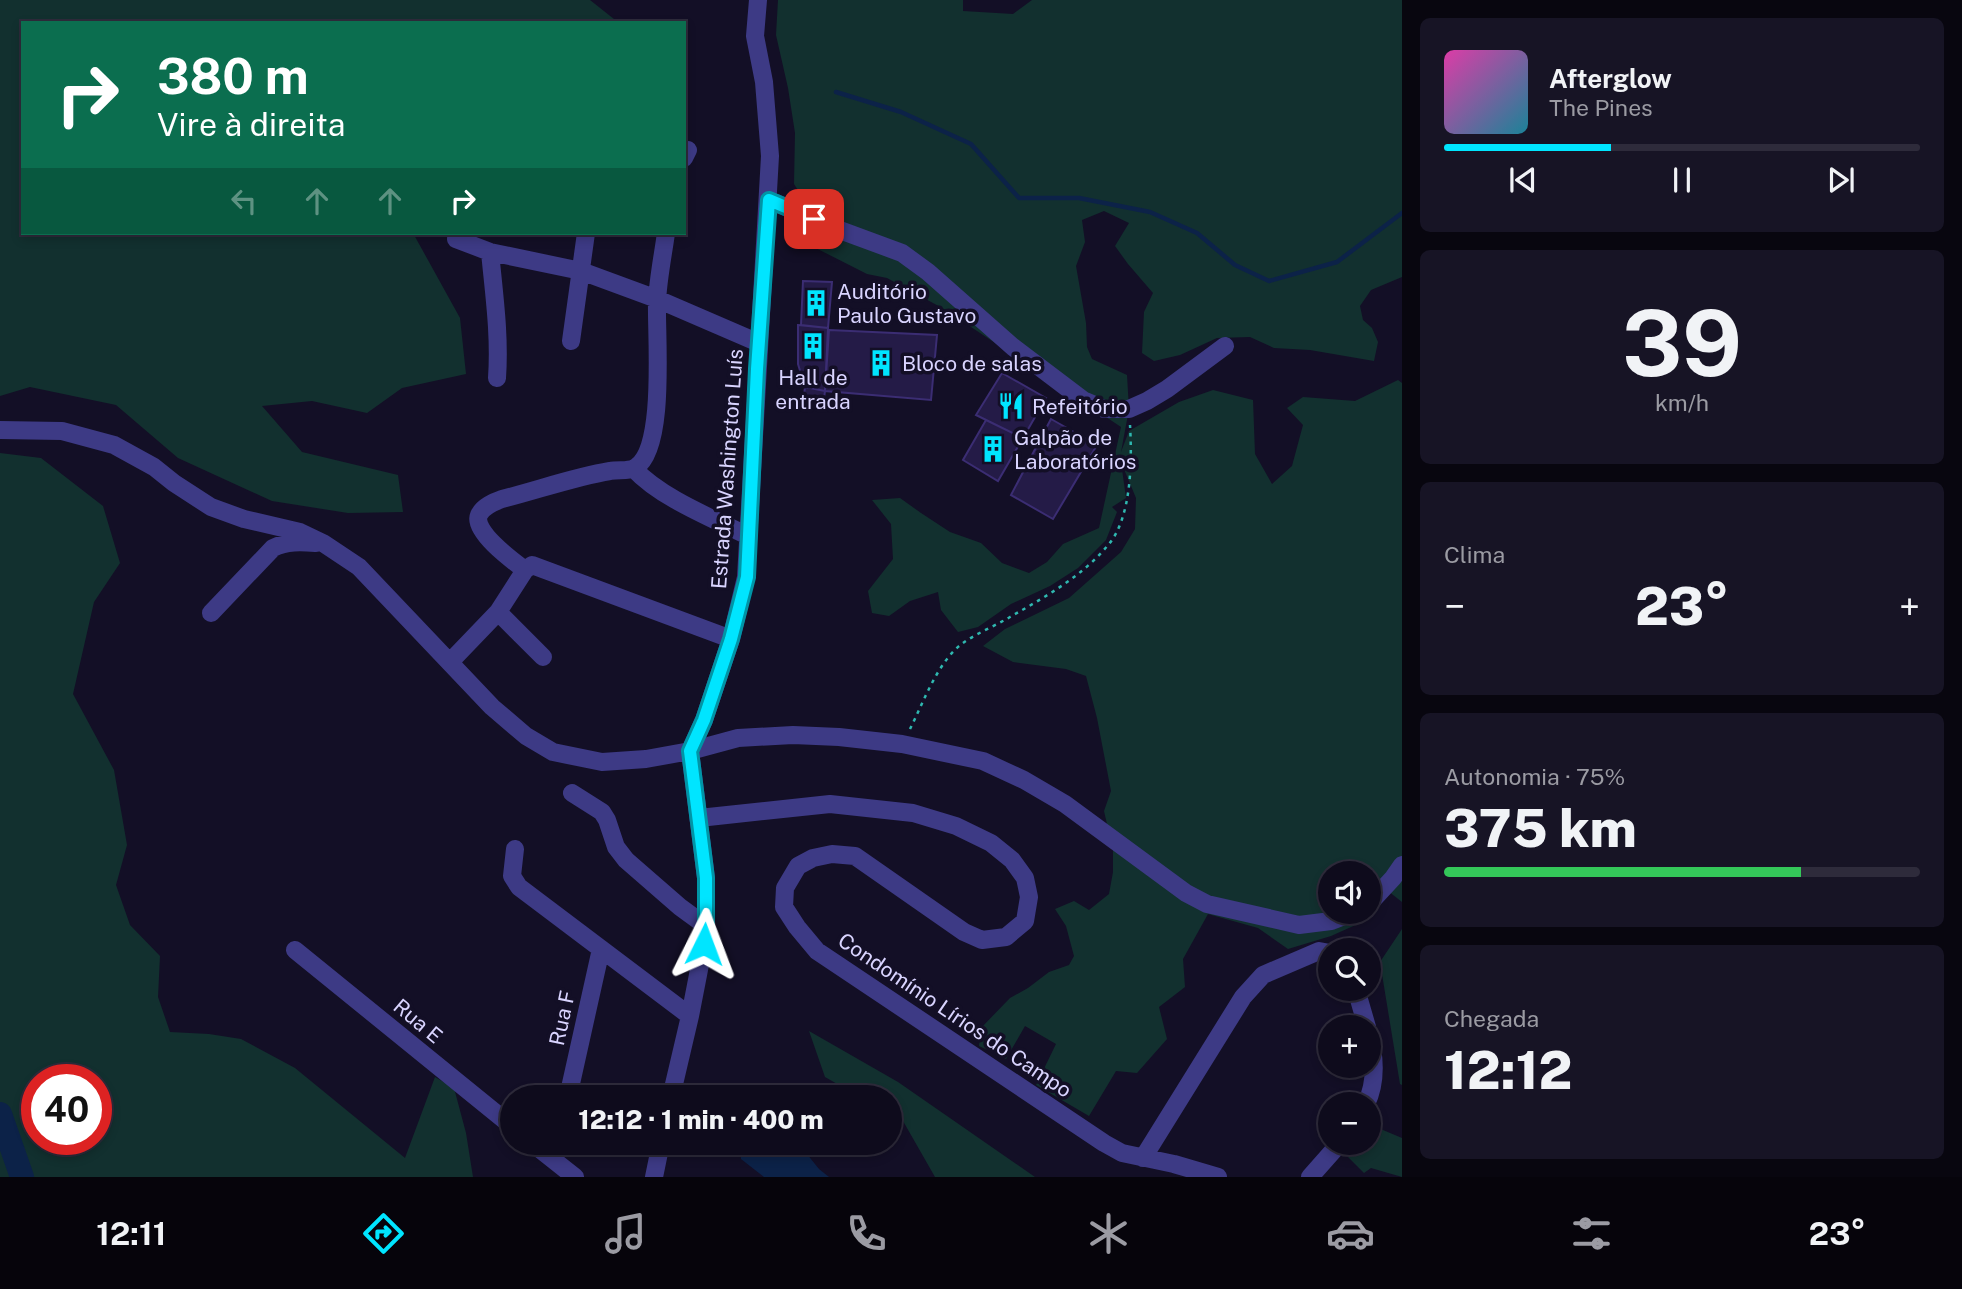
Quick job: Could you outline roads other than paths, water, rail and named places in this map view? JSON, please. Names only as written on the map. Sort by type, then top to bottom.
[{"type":"street","name":"Estrada Washington Luís","points":[[690,751],[704,720],[731,639],[747,577],[770,156],[764,82],[755,36],[758,0]]},
{"type":"street","points":[[769,200],[902,253],[928,272],[1013,347],[1083,400],[1104,409],[1129,409],[1167,389],[1225,346]]},
{"type":"street","points":[[570,341],[586,235]]},
{"type":"street","points":[[525,570],[501,552],[482,530],[478,520],[480,513],[502,499],[612,470],[631,470],[644,461],[652,440],[656,416],[657,299],[666,235]]},
{"type":"street","points":[[456,239],[490,252],[581,271],[657,299],[759,343]]},
{"type":"street","points":[[490,252],[498,330],[497,378]]},
{"type":"street","points":[[0,430],[62,431],[114,445],[137,456],[211,507],[244,519],[300,532],[323,543],[359,567],[492,707],[526,736],[553,752],[602,762],[646,759],[737,738],[793,735],[902,744],[983,761],[1024,780],[1065,804],[1186,893],[1207,904],[1299,925],[1318,923]]},
{"type":"street","points":[[634,469],[655,487],[748,536]]},
{"type":"street","points":[[211,613],[273,548],[296,542],[323,543]]},
{"type":"street","points":[[450,662],[498,612],[525,570],[532,565],[731,639]]},
{"type":"street","points":[[498,612],[543,657]]},
{"type":"street","points":[[674,1085],[690,1016],[706,926],[706,878],[690,751]]},
{"type":"street","points":[[572,793],[602,812],[617,847],[626,860],[706,926]]},
{"type":"street","name":"Condomínio Lírios do Campo","points":[[699,818],[830,804],[913,813],[956,826],[991,843],[1012,860],[1025,878],[1029,897],[1025,921],[1006,937],[982,940],[964,932],[855,856],[832,854],[813,858],[798,866],[785,888],[784,907],[817,951],[1104,1143],[1122,1153],[1218,1177]]},
{"type":"street","points":[[515,849],[512,876],[519,887],[690,1016]]},
{"type":"street","points":[[1381,891],[1402,864]]},
{"type":"street","name":"Rua F","points":[[571,1085],[601,949]]},
{"type":"street","name":"Rua E","points":[[295,950],[500,1116]]},
{"type":"street","points":[[1143,1158],[1253,984],[1263,975],[1318,952]]},
{"type":"street","points":[[558,1155],[575,1177]]},
{"type":"street","points":[[654,1177],[659,1155]]},
{"type":"street","points":[[1310,1177],[1329,1155]]},
{"type":"water","points":[[741,1155],[808,1155],[829,1177],[764,1177],[741,1159]]},
{"type":"waterway","points":[[836,92],[901,112],[971,144],[1019,198],[1079,198],[1150,212],[1197,233],[1235,265],[1269,281],[1337,262],[1402,213]]},
{"type":"waterway","points":[[0,1114],[22,1177]]},
{"type":"place","name":"Auditório Paulo Gustavo","points":[[816,303]]},
{"type":"place","name":"Hall de entrada","points":[[813,346]]},
{"type":"place","name":"Bloco de salas","points":[[881,363]]},
{"type":"place","name":"Refeitório","points":[[1011,406]]},
{"type":"place","name":"Galpão de Laboratórios","points":[[993,449]]}]
